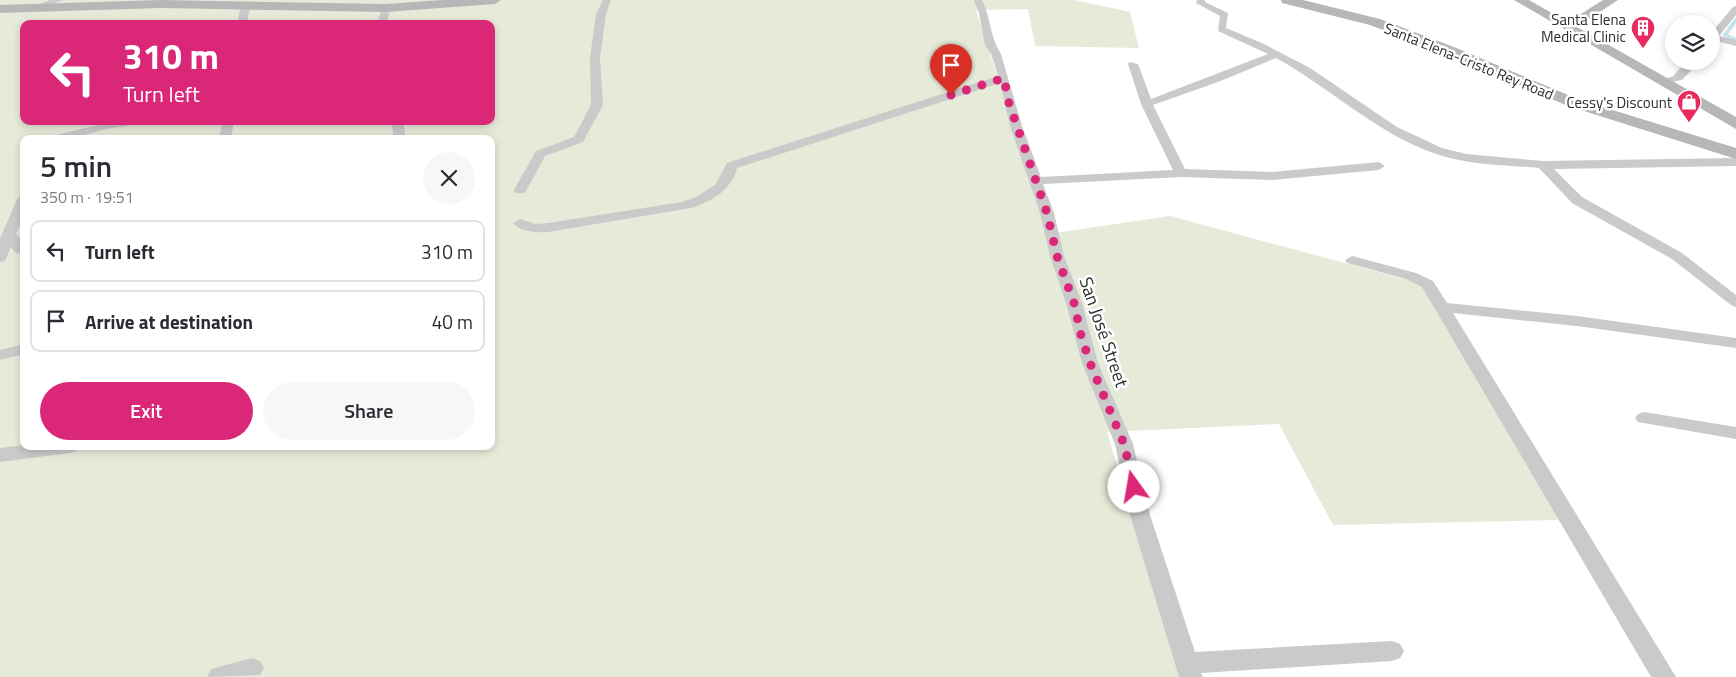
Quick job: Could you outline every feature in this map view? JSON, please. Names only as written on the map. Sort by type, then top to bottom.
[{"type":"main road","points":[[0,9],[152,4],[386,8],[495,0]]},
{"type":"main road","name":"Santa Elena-Cristo Rey Road","points":[[1292,0],[1339,11],[1392,28],[1450,50],[1574,103],[1736,154]]},
{"type":"main road","points":[[1520,0],[1736,124]]},
{"type":"main road","points":[[1562,24],[1576,23],[1612,0]]},
{"type":"street","points":[[34,8],[59,0]]},
{"type":"street","points":[[520,190],[540,154],[579,139],[597,105],[596,58],[601,14],[607,0]]},
{"type":"street","name":"San José Street","points":[[978,0],[984,13],[990,45],[996,54],[1004,78],[1016,126],[1037,181],[1057,256],[1074,303],[1090,363],[1124,444],[1140,515],[1189,670]]},
{"type":"street","points":[[1201,0],[1200,3],[1206,7],[1225,14],[1221,29],[1306,70],[1392,129],[1438,151],[1489,162],[1542,165],[1736,162]]},
{"type":"street","points":[[243,20],[245,10],[253,5]]},
{"type":"street","points":[[383,20],[386,8]]},
{"type":"street","points":[[1720,29],[1736,9]]},
{"type":"street","points":[[1720,40],[1736,42]]},
{"type":"street","points":[[1147,104],[1214,80],[1276,54]]},
{"type":"street","points":[[1133,64],[1147,104],[1181,173]]},
{"type":"street","points":[[1664,82],[1678,78],[1686,70]]},
{"type":"street","points":[[520,223],[533,228],[568,225],[590,219],[664,210],[693,203],[712,194],[727,182],[731,166],[1004,78]]},
{"type":"street","points":[[71,135],[112,125]]},
{"type":"street","points":[[1542,165],[1578,200],[1677,256],[1736,302]]},
{"type":"street","points":[[1037,181],[1181,173],[1272,176],[1379,166]]},
{"type":"street","points":[[0,258],[20,208]]},
{"type":"street","points":[[9,234],[20,248]]},
{"type":"street","points":[[1352,260],[1411,276],[1428,284],[1664,677]]},
{"type":"street","points":[[1442,307],[1577,321],[1736,343]]},
{"type":"street","points":[[0,355],[20,351]]},
{"type":"street","points":[[1644,418],[1736,432]]},
{"type":"street","points":[[0,455],[39,450]]},
{"type":"street","points":[[1189,670],[1392,651]]},
{"type":"street","points":[[219,677],[252,668]]},
{"type":"green space","points":[[0,0],[1075,0],[1130,12],[1139,48],[1035,46],[1028,9],[976,10],[1048,234],[1170,216],[1423,284],[1559,520],[1333,525],[1279,424],[1107,432],[1181,677],[0,677]]},
{"type":"waterway","points":[[1736,20],[1725,35],[1736,40]]},
{"type":"waterway","points":[[1676,75],[1680,70]]},
{"type":"place","name":"Santa Elena Medical Clinic","points":[[1643,49]]},
{"type":"place","name":"Cessy's Discount","points":[[1689,123]]},
{"type":"route","points":[[951,95],[1004,78],[1008,100],[1047,213],[1057,256],[1074,303],[1081,335],[1090,363],[1124,444],[1134,487]]}]
